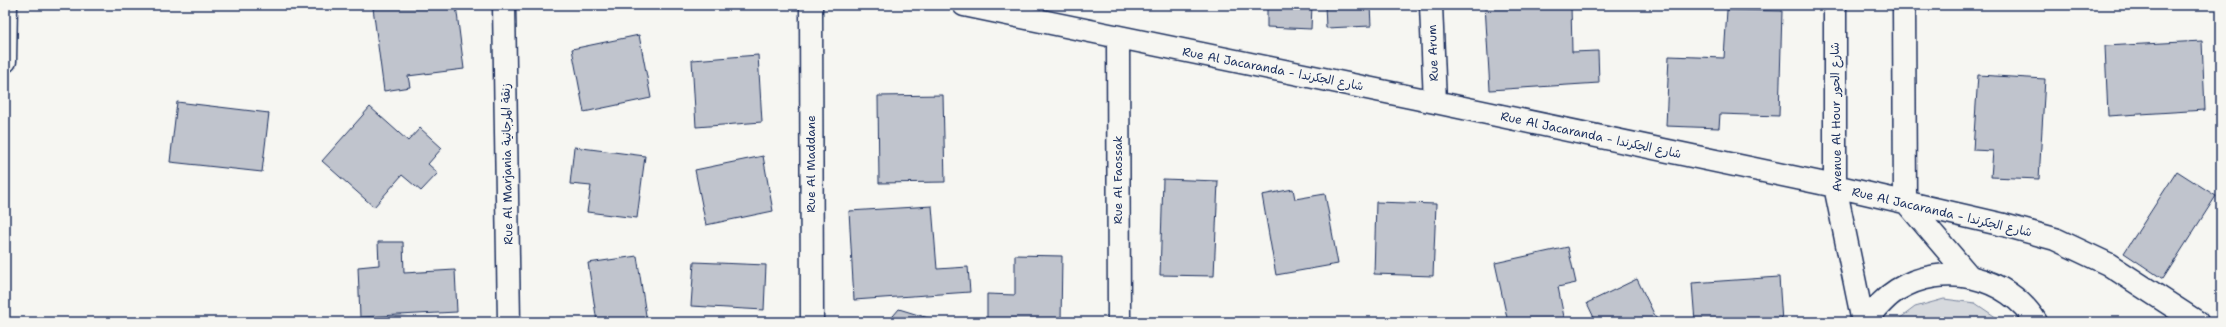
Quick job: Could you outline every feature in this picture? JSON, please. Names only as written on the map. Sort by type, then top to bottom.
[{"type":"street","points":[[5,61],[6,5]]},
{"type":"street","name":"Rue Al Marjania زنقة المرجانية","points":[[504,5],[509,322]]},
{"type":"street","name":"Rue Al Maddane","points":[[811,5],[812,322]]},
{"type":"street","name":"Rue Al Jacaranda - شارع الجكرندا","points":[[964,5],[1835,186],[2004,225],[2055,239],[2108,264],[2197,322]]},
{"type":"street","name":"Rue Arum","points":[[1431,5],[1435,102]]},
{"type":"street","name":"Avenue Al Hour شارع الحور","points":[[1835,5],[1835,186],[1864,322]]},
{"type":"street","points":[[1904,5],[1905,201],[1969,276]]},
{"type":"street","name":"Rue Al Faossak","points":[[1118,37],[1119,322]]},
{"type":"street","points":[[1864,322],[1879,305],[1898,290],[1920,280],[1944,275],[1969,276],[1992,283],[2013,296],[2031,313],[2036,322]]},
{"type":"shaded area","points":[[1944,299],[1975,303],[2003,322],[1895,322],[1915,307]]},
{"type":"building","points":[[394,5],[456,5],[464,69],[408,76],[410,87],[384,91],[373,8]]},
{"type":"building","points":[[1229,5],[1312,5],[1311,29],[1267,27],[1267,7]]},
{"type":"building","points":[[1325,5],[1370,5],[1371,26],[1326,28]]},
{"type":"building","points":[[1485,5],[1571,5],[1572,52],[1598,51],[1599,83],[1490,90]]},
{"type":"building","points":[[1727,10],[1782,11],[1779,116],[1720,114],[1719,128],[1666,126],[1669,56],[1724,58]]},
{"type":"building","points":[[639,35],[651,98],[584,112],[572,49]]},
{"type":"building","points":[[2202,41],[2205,110],[2108,116],[2105,46]]},
{"type":"building","points":[[758,55],[762,122],[696,127],[692,60]]},
{"type":"building","points":[[1978,75],[2045,79],[2039,179],[1991,177],[1993,151],[1973,150]]},
{"type":"building","points":[[943,95],[945,182],[879,183],[878,96]]},
{"type":"building","points":[[177,102],[269,113],[262,172],[170,162]]},
{"type":"building","points":[[370,107],[408,141],[420,128],[442,148],[428,164],[438,173],[421,191],[402,175],[374,207],[322,161]]},
{"type":"building","points":[[574,147],[645,156],[637,218],[587,212],[591,186],[570,184]]},
{"type":"building","points":[[763,156],[773,211],[706,225],[695,170]]},
{"type":"building","points":[[2177,171],[2216,196],[2163,279],[2124,253]]},
{"type":"building","points":[[1163,179],[1218,181],[1214,276],[1160,275]]},
{"type":"building","points":[[1293,189],[1295,199],[1325,194],[1338,264],[1276,275],[1262,195]]},
{"type":"building","points":[[1376,202],[1436,204],[1433,276],[1374,274]]},
{"type":"building","points":[[932,206],[937,269],[968,267],[970,292],[854,300],[849,211]]},
{"type":"building","points":[[378,242],[403,242],[404,273],[455,270],[457,312],[360,317],[358,267],[379,265]]},
{"type":"building","points":[[1568,247],[1576,283],[1558,287],[1565,322],[1508,322],[1495,263]]},
{"type":"building","points":[[1015,255],[1062,256],[1061,322],[987,322],[987,294],[1015,295]]},
{"type":"building","points":[[637,256],[647,322],[597,322],[588,263]]},
{"type":"building","points":[[694,262],[766,265],[764,310],[691,306]]},
{"type":"building","points":[[1779,277],[1782,322],[1695,322],[1692,283]]},
{"type":"building","points":[[1637,279],[1658,322],[1596,322],[1587,303]]},
{"type":"building","points":[[899,309],[938,321],[888,322]]}]
